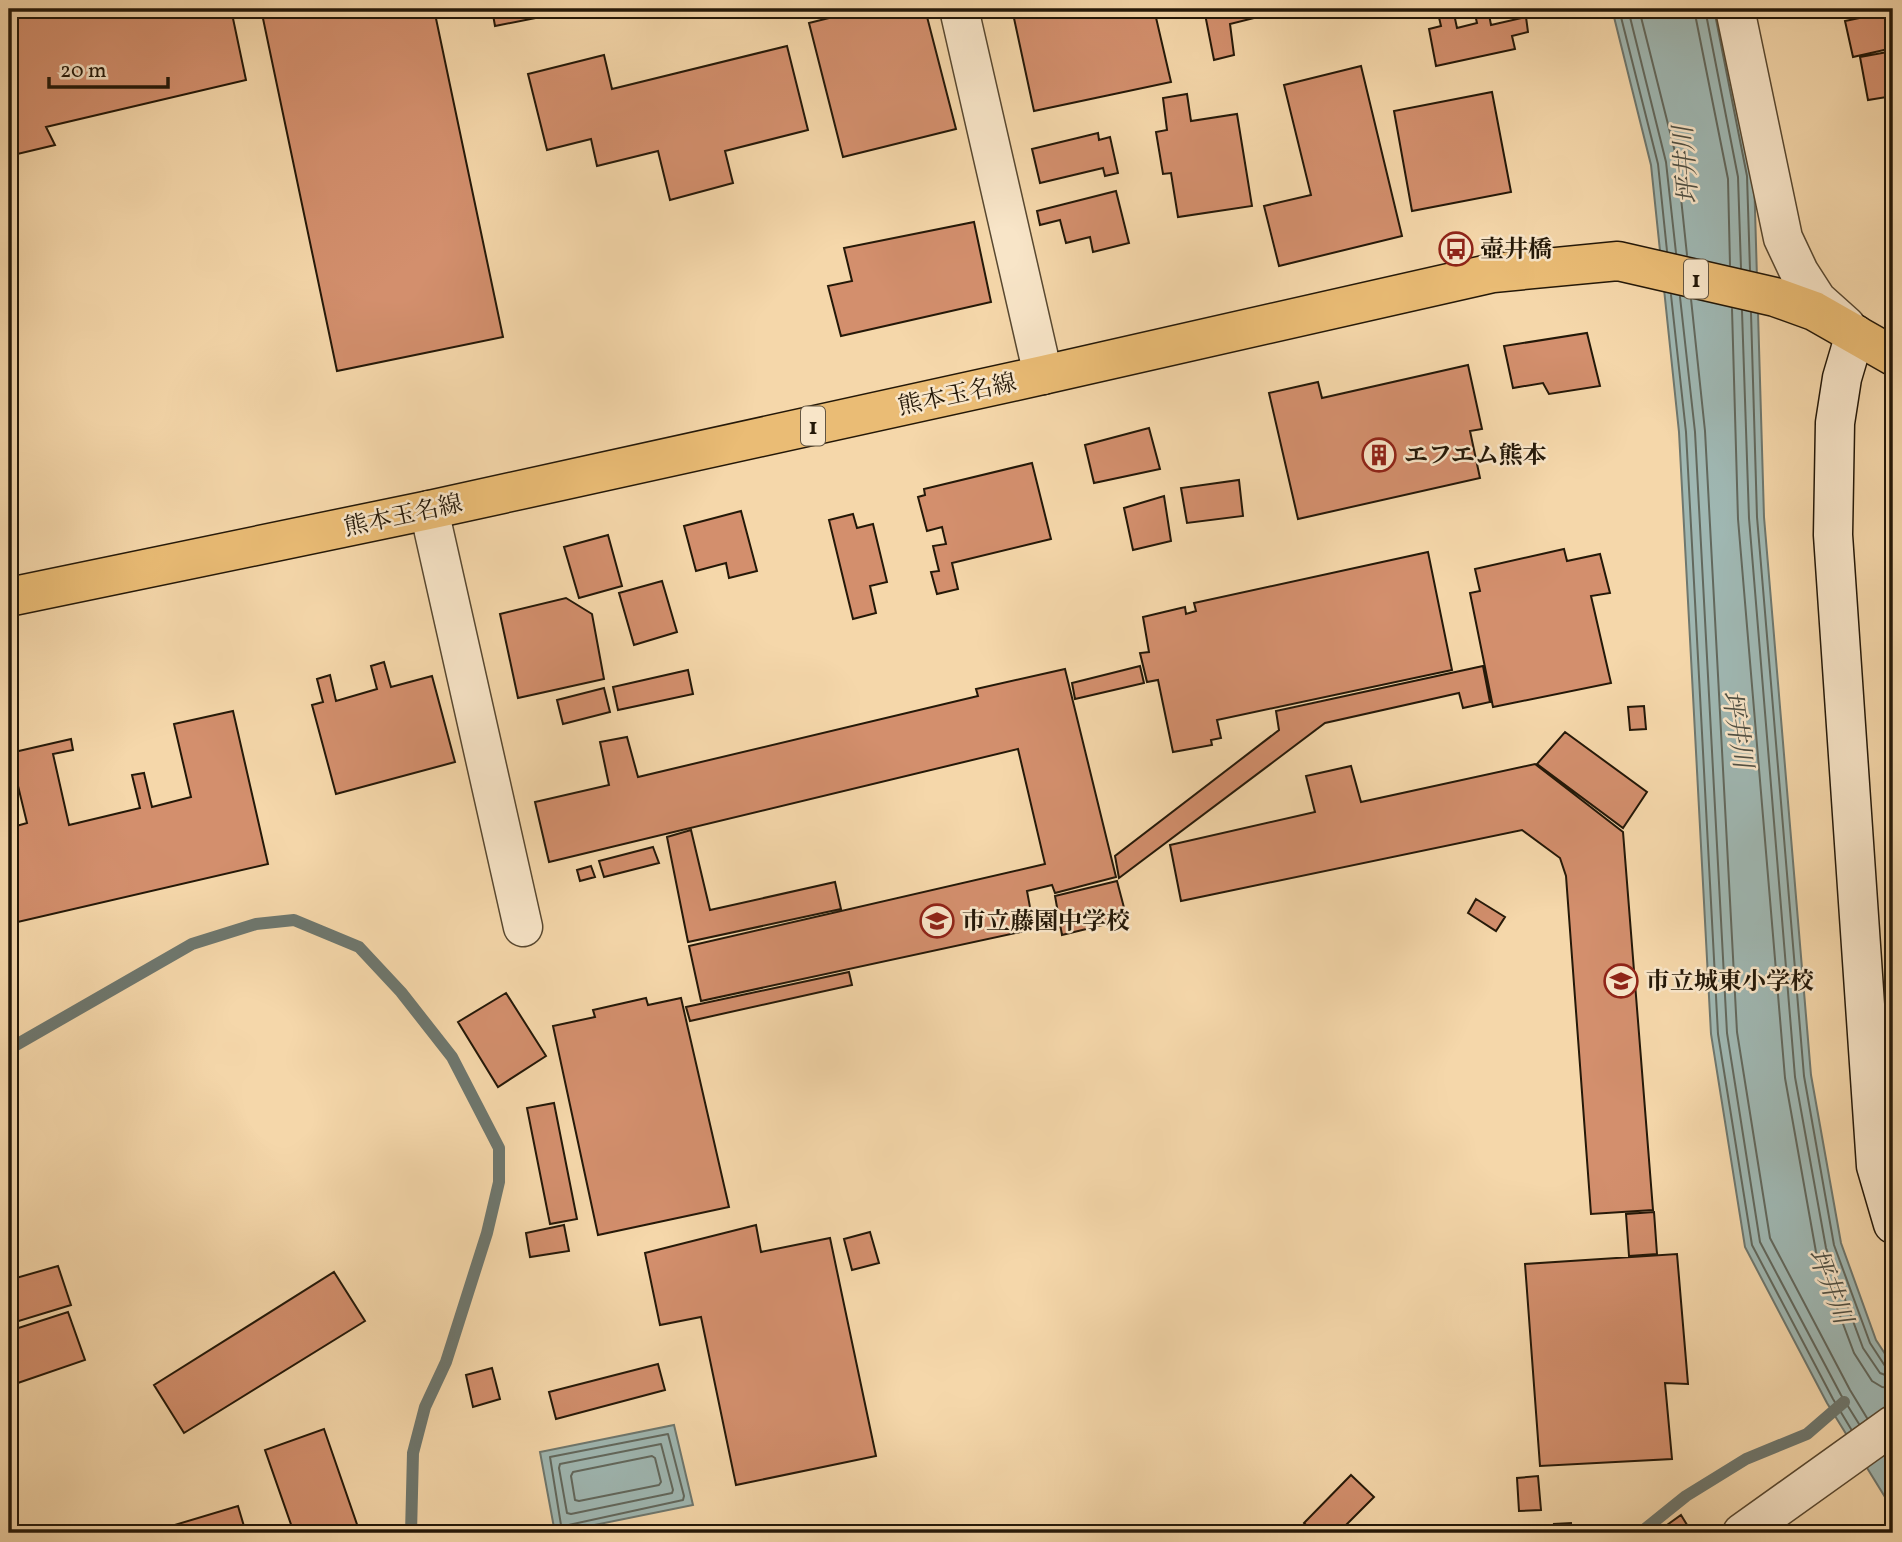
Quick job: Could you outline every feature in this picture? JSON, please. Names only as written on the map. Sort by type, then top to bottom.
[{"type":"main road","name":"熊本玉名線","points":[[9,597],[429,510],[1493,273],[1618,261],[1775,297],[1814,311],[1893,356]]},
{"type":"street","points":[[959,9],[1042,375]]},
{"type":"street","points":[[1735,9],[1783,238],[1799,272],[1817,300],[1855,334],[1842,378],[1835,423],[1833,536],[1876,1166],[1893,1224]]},
{"type":"street","points":[[429,510],[523,927]]},
{"type":"street","points":[[1742,1533],[1893,1425]]},
{"type":"water","name":"坪井川","points":[[1612,9],[1720,9],[1754,176],[1764,517],[1811,1075],[1841,1243],[1876,1340],[1893,1366],[1893,1510],[1827,1403],[1745,1247],[1711,1034],[1679,432],[1651,165]]},
{"type":"water","points":[[674,1425],[693,1505],[555,1533],[540,1452]]},
{"type":"building","points":[[9,9],[231,9],[246,80],[46,127],[55,145],[9,156]]},
{"type":"building","points":[[261,9],[434,9],[503,337],[337,371]]},
{"type":"building","points":[[492,9],[581,9],[495,26]]},
{"type":"building","points":[[865,9],[925,9],[956,129],[843,157],[809,23]]},
{"type":"building","points":[[1012,9],[1154,9],[1171,82],[1034,111]]},
{"type":"building","points":[[1204,9],[1282,11],[1230,24],[1234,55],[1214,60]]},
{"type":"building","points":[[1437,9],[1453,9],[1457,28],[1477,23],[1474,10],[1480,9],[1488,9],[1491,25],[1526,17],[1528,32],[1512,36],[1515,49],[1436,66],[1429,29],[1441,26]]},
{"type":"building","points":[[1893,11],[1893,48],[1853,57],[1845,21]]},
{"type":"building","points":[[787,46],[808,130],[725,151],[733,183],[670,200],[658,151],[597,166],[591,139],[547,150],[528,74],[604,55],[612,89]]},
{"type":"building","points":[[1893,51],[1893,96],[1868,100],[1860,57]]},
{"type":"building","points":[[1361,66],[1402,236],[1279,266],[1264,206],[1311,195],[1284,85]]},
{"type":"building","points":[[1492,92],[1511,192],[1412,211],[1394,111]]},
{"type":"building","points":[[1187,94],[1191,121],[1237,114],[1252,206],[1178,217],[1171,173],[1163,174],[1156,132],[1167,130],[1163,98]]},
{"type":"building","points":[[1098,133],[1099,140],[1110,137],[1118,173],[1105,176],[1103,168],[1040,183],[1032,149]]},
{"type":"building","points":[[1116,191],[1129,243],[1093,252],[1090,237],[1066,243],[1060,220],[1040,225],[1037,211]]},
{"type":"building","points":[[974,222],[991,302],[841,336],[828,286],[852,281],[844,248]]},
{"type":"building","points":[[1587,333],[1600,386],[1549,394],[1543,383],[1513,388],[1504,346]]},
{"type":"building","name":"エフエム熊本","points":[[1468,365],[1482,429],[1470,431],[1480,478],[1298,519],[1269,393],[1318,382],[1322,398]]},
{"type":"building","points":[[1149,428],[1160,469],[1094,483],[1085,445]]},
{"type":"building","points":[[1032,463],[1051,539],[952,563],[958,589],[937,594],[931,572],[939,571],[933,546],[946,544],[942,527],[927,531],[918,497],[925,495],[924,489]]},
{"type":"building","points":[[1239,480],[1243,516],[1187,523],[1181,488]]},
{"type":"building","points":[[1164,496],[1171,541],[1133,550],[1124,508]]},
{"type":"building","points":[[741,511],[757,571],[729,578],[726,563],[696,571],[684,526]]},
{"type":"building","points":[[853,514],[857,528],[873,524],[887,582],[870,586],[876,613],[853,619],[829,520]]},
{"type":"building","points":[[608,535],[622,586],[579,598],[564,547]]},
{"type":"building","points":[[1564,549],[1567,561],[1600,554],[1610,593],[1591,596],[1611,683],[1493,707],[1470,593],[1480,591],[1475,569]]},
{"type":"building","points":[[1428,552],[1452,670],[1217,720],[1221,738],[1211,740],[1212,745],[1173,752],[1158,680],[1147,682],[1140,653],[1149,652],[1143,617],[1185,607],[1186,614],[1196,611],[1194,603]]},
{"type":"building","points":[[662,581],[677,632],[634,645],[619,593]]},
{"type":"building","points":[[566,598],[592,614],[604,679],[518,698],[500,614]]},
{"type":"building","points":[[384,662],[391,687],[432,676],[455,762],[336,794],[312,705],[323,702],[317,679],[330,675],[336,701],[377,689],[371,666]]},
{"type":"building","points":[[1140,666],[1144,683],[1075,699],[1072,683]]},
{"type":"building","points":[[1483,666],[1490,702],[1463,708],[1459,693],[1325,723],[1119,878],[1115,856],[1279,730],[1276,711]]},
{"type":"building","points":[[1065,669],[1116,877],[1055,893],[1052,885],[1027,891],[1034,929],[701,1001],[689,946],[1045,864],[1018,749],[549,862],[535,802],[609,785],[600,742],[627,737],[638,777],[978,696],[976,689]]},
{"type":"building","points":[[688,670],[693,694],[618,710],[613,687]]},
{"type":"building","points":[[604,688],[610,712],[563,724],[557,700]]},
{"type":"building","points":[[1644,706],[1646,729],[1630,730],[1628,707]]},
{"type":"building","points":[[233,711],[268,864],[9,924],[9,828],[27,823],[10,753],[71,739],[73,750],[53,754],[69,825],[140,808],[132,775],[144,773],[152,807],[191,797],[174,724]]},
{"type":"building","points":[[1565,732],[1647,792],[1623,828],[1537,764]]},
{"type":"building","points":[[1535,764],[1623,832],[1653,1210],[1591,1214],[1566,876],[1560,858],[1522,830],[1181,901],[1170,845],[1315,812],[1306,776],[1351,766],[1361,802]]},
{"type":"building","points":[[691,830],[710,910],[835,882],[841,909],[688,942],[667,837]]},
{"type":"building","points":[[653,847],[659,863],[604,877],[599,861]]},
{"type":"building","points":[[591,866],[595,877],[580,881],[577,870]]},
{"type":"building","points":[[1117,881],[1127,919],[1062,935],[1055,896]]},
{"type":"building","points":[[1476,899],[1505,917],[1496,931],[1468,913]]},
{"type":"building","points":[[849,972],[852,985],[690,1021],[686,1007]]},
{"type":"building","points":[[506,993],[546,1056],[498,1087],[458,1022]]},
{"type":"building","points":[[646,998],[648,1005],[681,998],[729,1207],[598,1235],[553,1026],[595,1017],[593,1010]]},
{"type":"building","points":[[554,1103],[577,1219],[550,1224],[527,1108]]},
{"type":"building","points":[[1654,1212],[1657,1254],[1629,1256],[1626,1214]]},
{"type":"building","points":[[564,1225],[569,1251],[530,1257],[526,1233]]},
{"type":"building","points":[[756,1225],[761,1252],[830,1238],[876,1456],[736,1485],[701,1317],[660,1325],[645,1253]]},
{"type":"building","points":[[870,1232],[879,1263],[852,1270],[844,1239]]},
{"type":"building","points":[[1677,1254],[1688,1384],[1665,1383],[1672,1459],[1540,1466],[1525,1264]]},
{"type":"building","points":[[58,1266],[71,1305],[9,1324],[9,1280]]},
{"type":"building","points":[[334,1272],[365,1321],[184,1433],[154,1385]]},
{"type":"building","points":[[68,1312],[85,1360],[9,1386],[9,1331]]},
{"type":"building","points":[[658,1364],[665,1390],[556,1419],[549,1392]]},
{"type":"building","points":[[492,1368],[500,1399],[473,1407],[466,1375]]},
{"type":"building","points":[[324,1429],[360,1533],[294,1533],[265,1450]]},
{"type":"building","points":[[1351,1475],[1374,1497],[1338,1533],[1314,1533],[1304,1523]]},
{"type":"building","points":[[1538,1476],[1541,1510],[1519,1511],[1517,1478]]},
{"type":"building","points":[[238,1506],[246,1533],[148,1533]]},
{"type":"building","points":[[1681,1515],[1692,1533],[1672,1533],[1667,1525]]},
{"type":"building","points":[[1571,1523],[1572,1533],[1555,1533],[1554,1524]]},
{"type":"waterway","points":[[9,1049],[192,944],[256,924],[294,920],[359,947],[401,992],[452,1057],[499,1148],[499,1182],[487,1233],[446,1362],[425,1407],[413,1453],[411,1533]]},
{"type":"waterway","points":[[1640,1533],[1686,1496],[1746,1459],[1807,1434],[1844,1402]]},
{"type":"place","name":"壺井橋","points":[[1456,249]]},
{"type":"place","name":"エフエム熊本","points":[[1379,455]]},
{"type":"place","name":"市立藤園中学校","points":[[937,921]]},
{"type":"place","name":"市立城東小学校","points":[[1621,981]]}]
